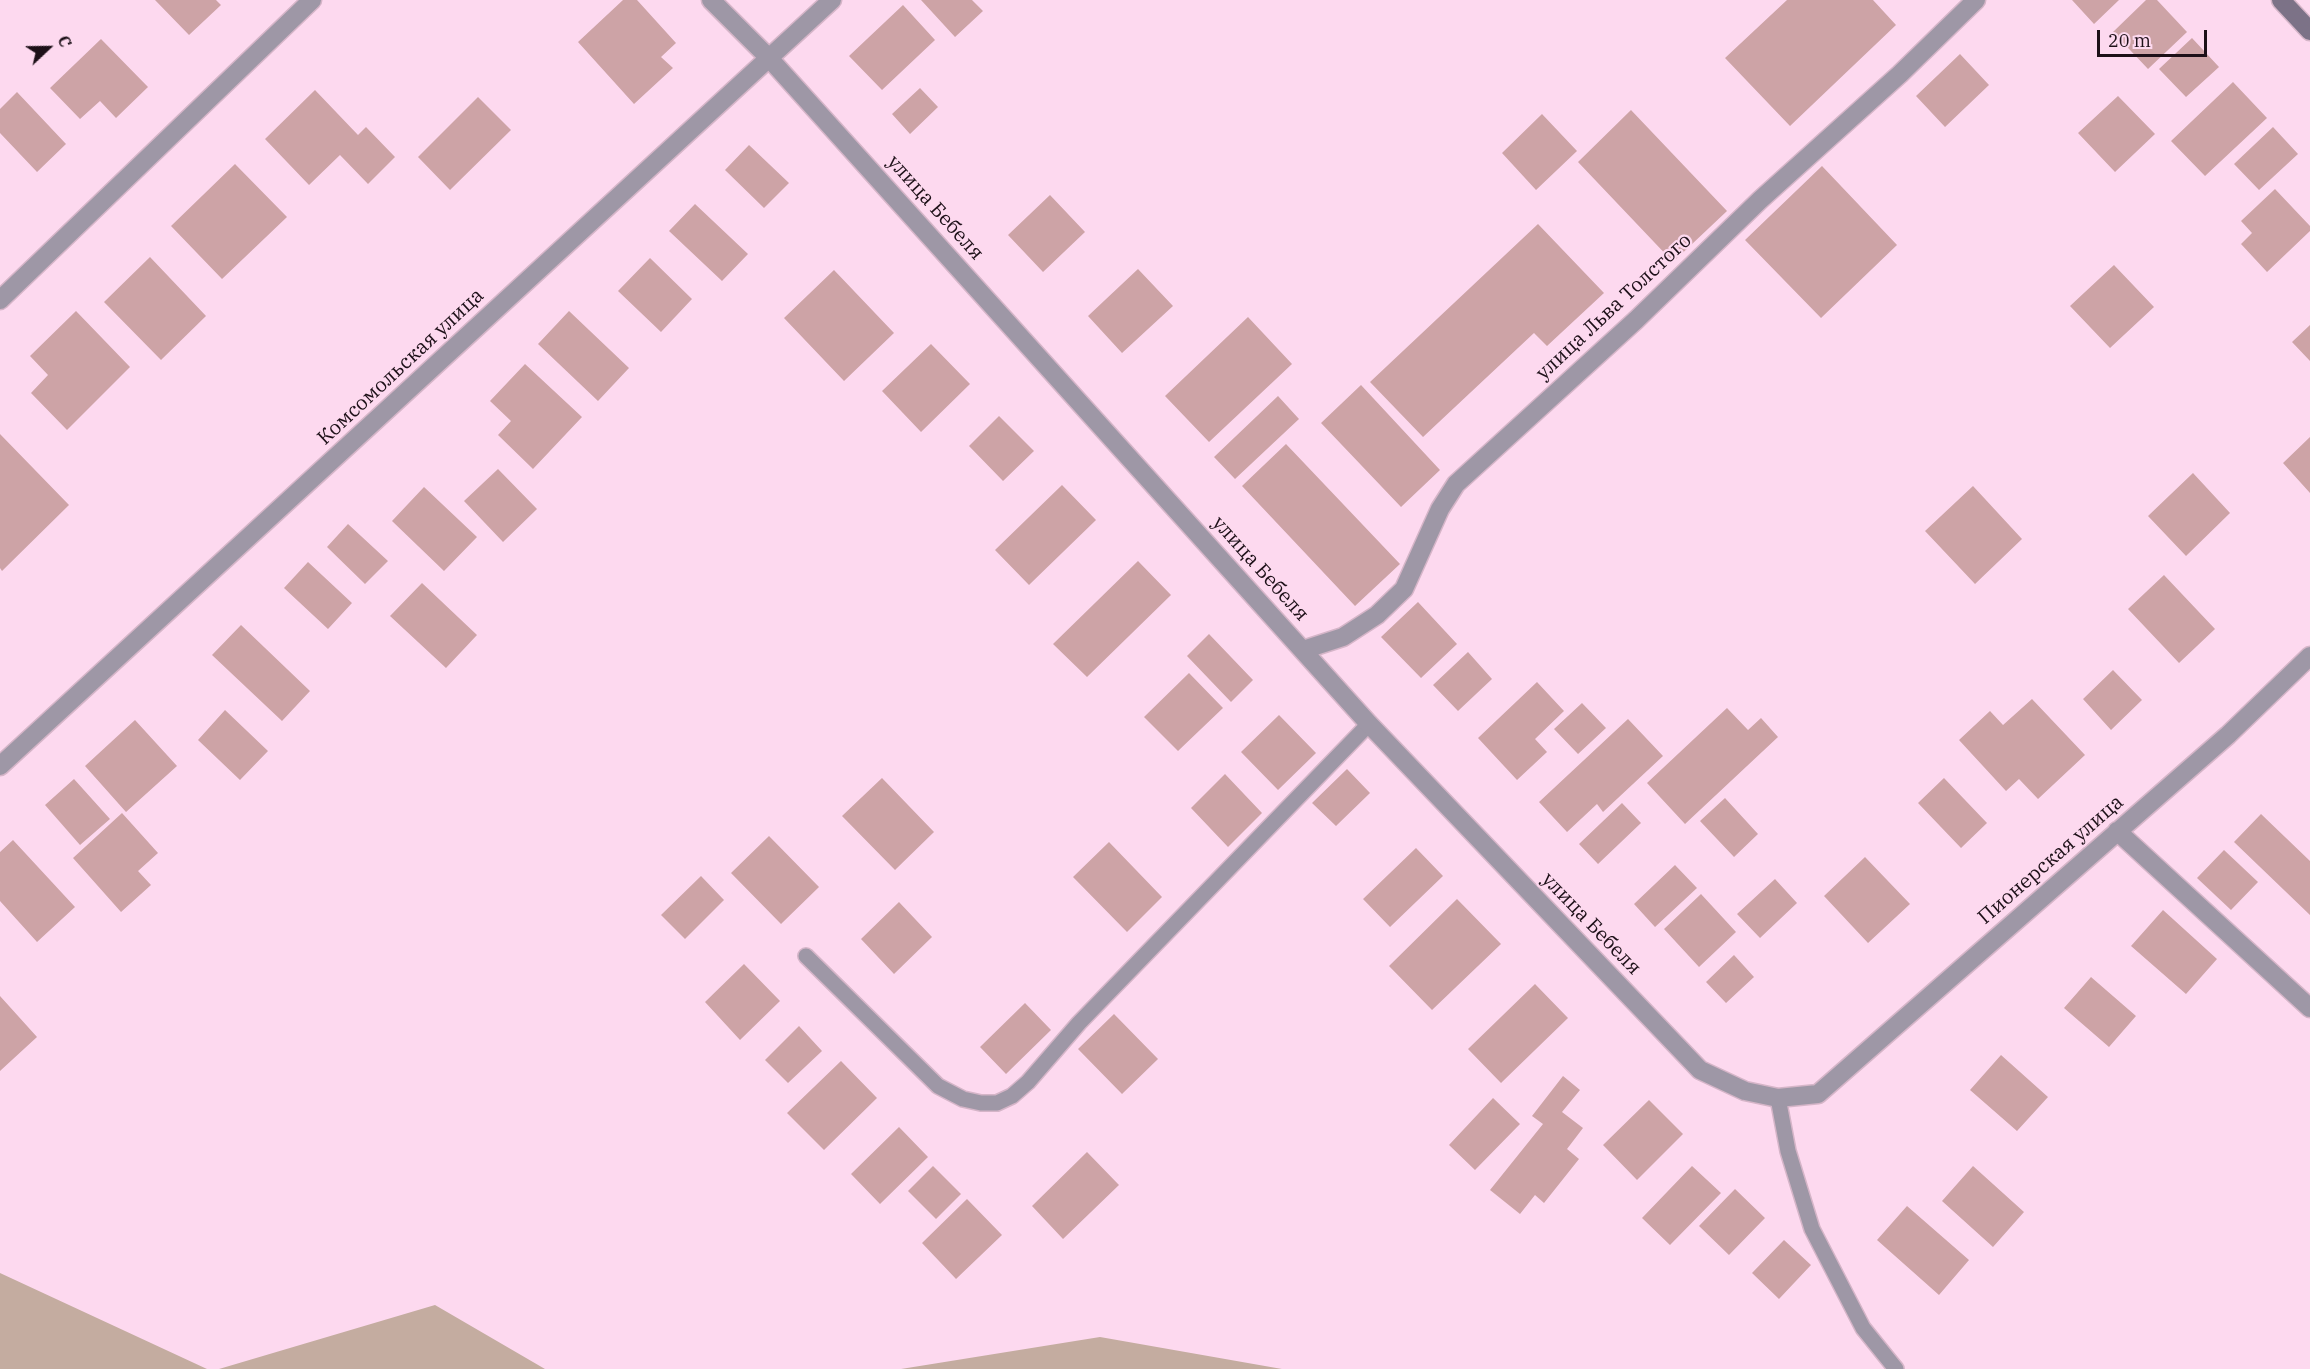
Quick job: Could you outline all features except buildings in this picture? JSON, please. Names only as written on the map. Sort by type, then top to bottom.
[{"type":"street","points":[[0,300],[312,0]]},
{"type":"street","name":"улица Бебеля","points":[[711,0],[769,58],[1369,724],[1700,1070],[1745,1091],[1778,1098],[1818,1094]]},
{"type":"street","name":"Комсомольская улица","points":[[0,766],[832,0]]},
{"type":"street","name":"улица Льва Толстого","points":[[1303,650],[1343,637],[1377,615],[1404,589],[1440,509],[1456,484],[1636,320],[1760,200],[1900,74],[1976,0]]},
{"type":"street","points":[[2281,0],[2310,31]]},
{"type":"street","name":"Пионерская улица","points":[[1818,1094],[2228,735],[2310,656]]},
{"type":"street","points":[[2117,831],[2310,1008]]},
{"type":"lane","points":[[806,956],[938,1086],[963,1099],[981,1103],[997,1103],[1012,1096],[1028,1083],[1079,1023],[1369,724]]},
{"type":"lane","points":[[1778,1098],[1788,1150],[1812,1229],[1863,1328],[1896,1369]]},
{"type":"shaded area","points":[[0,1273],[207,1369],[0,1369]]},
{"type":"shaded area","points":[[435,1305],[545,1369],[219,1369]]},
{"type":"shaded area","points":[[1100,1337],[1282,1369],[901,1369]]}]
